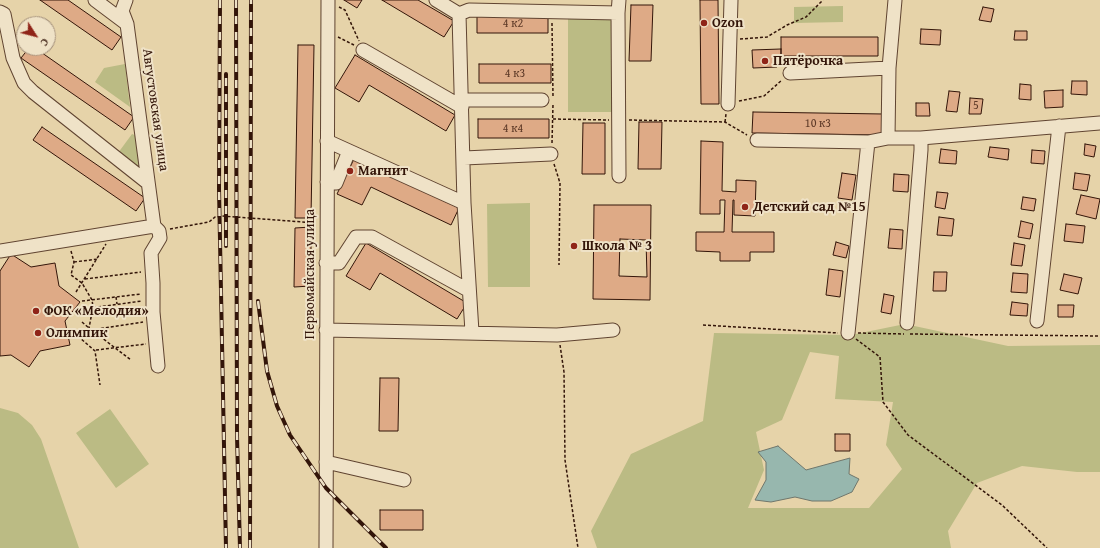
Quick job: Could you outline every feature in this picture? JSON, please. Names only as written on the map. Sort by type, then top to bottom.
[{"type":"street","points":[[95,0],[127,24]]},
{"type":"street","name":"Августовская улица","points":[[126,0],[122,11],[127,24],[148,183],[157,228]]},
{"type":"street","name":"Первомайская улица","points":[[326,548],[328,0]]},
{"type":"street","points":[[436,0],[459,14]]},
{"type":"street","points":[[728,104],[731,0]]},
{"type":"street","points":[[888,138],[889,68],[895,0]]},
{"type":"street","points":[[459,14],[470,10],[619,6],[619,176]]},
{"type":"street","points":[[0,12],[4,14],[13,58],[24,83],[33,92],[148,183]]},
{"type":"street","points":[[459,14],[464,203],[468,290],[472,332]]},
{"type":"street","points":[[363,50],[462,104],[542,100]]},
{"type":"street","points":[[790,73],[889,68]]},
{"type":"street","points":[[757,140],[868,142],[888,138],[921,138],[1100,123]]},
{"type":"street","points":[[1037,320],[1059,126]]},
{"type":"street","points":[[907,324],[921,138]]},
{"type":"street","points":[[327,141],[464,203]]},
{"type":"street","points":[[848,333],[868,142]]},
{"type":"street","points":[[327,182],[336,183],[349,151]]},
{"type":"street","points":[[464,158],[551,154]]},
{"type":"street","points":[[0,251],[157,228],[160,238],[151,253],[154,321],[158,366]]},
{"type":"street","points":[[326,263],[339,262],[356,237],[372,238],[468,290]]},
{"type":"street","points":[[326,330],[557,335],[613,330]]},
{"type":"street","points":[[326,462],[404,480]]},
{"type":"path","points":[[328,0],[345,10],[363,50]]},
{"type":"path","points":[[730,40],[767,37],[787,25],[806,17],[823,0]]},
{"type":"path","points":[[559,265],[560,183],[551,154],[560,8]]},
{"type":"path","points":[[328,31],[363,50]]},
{"type":"path","points":[[728,104],[764,96],[790,73]]},
{"type":"path","points":[[553,119],[725,122],[757,140]]},
{"type":"path","points":[[157,228],[209,222],[215,217],[222,216],[314,224],[327,222]]},
{"type":"path","points":[[76,292],[98,259],[109,239]]},
{"type":"path","points":[[70,245],[74,262],[71,275],[82,283],[92,300],[93,307],[90,329]]},
{"type":"path","points":[[74,262],[98,259]]},
{"type":"path","points":[[85,279],[152,271]]},
{"type":"path","points":[[82,301],[116,297],[153,296]]},
{"type":"path","points":[[83,309],[117,304],[153,296]]},
{"type":"path","points":[[116,297],[117,304]]},
{"type":"path","points":[[100,384],[95,350],[80,338],[90,329],[154,321]]},
{"type":"path","points":[[82,322],[131,360]]},
{"type":"path","points":[[848,333],[880,357],[883,402],[908,435],[1002,505],[1047,548]]},
{"type":"path","points":[[557,335],[561,348],[564,372],[566,460],[578,548]]},
{"type":"path","points":[[95,350],[156,343]]},
{"type":"green space","points":[[843,6],[843,22],[794,23],[794,7]]},
{"type":"green space","points":[[568,19],[613,19],[612,112],[568,112]]},
{"type":"green space","points":[[125,64],[130,107],[95,82],[104,68]]},
{"type":"green space","points":[[132,134],[137,136],[141,167],[139,169],[118,153]]},
{"type":"green space","points":[[530,203],[530,287],[488,287],[487,204]]},
{"type":"green space","points":[[905,324],[1008,346],[1100,345],[1100,472],[1077,472],[1022,466],[977,483],[948,531],[951,548],[597,548],[591,531],[631,454],[703,421],[714,333],[851,335]],"holes":[[[810,352],[839,356],[835,399],[893,402],[886,445],[902,469],[869,508],[748,508],[764,470],[756,432],[782,420]]]},
{"type":"green space","points":[[0,408],[18,413],[32,425],[41,439],[79,548],[0,548]]},
{"type":"green space","points":[[110,409],[149,464],[116,488],[76,433]]},
{"type":"water","points":[[778,446],[806,470],[850,458],[849,474],[859,479],[852,492],[831,501],[812,501],[795,497],[771,502],[755,500],[766,480],[766,462],[758,452]]},
{"type":"building","points":[[40,0],[68,0],[121,37],[112,50]]},
{"type":"building","points":[[344,0],[362,0],[357,8]]},
{"type":"building","points":[[382,0],[418,0],[454,21],[444,37]]},
{"type":"building","points":[[700,0],[718,0],[719,104],[701,104]]},
{"type":"building","points":[[631,5],[653,5],[651,61],[629,61]]},
{"type":"building","points":[[983,7],[994,9],[991,22],[979,20]]},
{"type":"building","points":[[477,14],[548,14],[548,33],[477,33]]},
{"type":"building","points":[[921,29],[941,30],[940,45],[920,44]]},
{"type":"building","points":[[1015,31],[1027,31],[1027,40],[1014,40]]},
{"type":"building","points":[[781,37],[878,37],[878,56],[781,56]]},
{"type":"building","points":[[298,45],[314,45],[311,218],[295,218]]},
{"type":"building","points":[[781,49],[781,60],[777,60],[777,67],[753,68],[752,50]]},
{"type":"building","points":[[355,55],[455,115],[446,131],[369,85],[359,102],[335,88]]},
{"type":"building","points":[[23,56],[46,56],[134,117],[125,130],[21,58]]},
{"type":"building","points":[[479,64],[551,64],[551,83],[479,83]]},
{"type":"building","points":[[1072,81],[1087,81],[1087,95],[1071,94]]},
{"type":"building","points":[[1020,84],[1031,85],[1031,100],[1019,99]]},
{"type":"building","points":[[1063,90],[1063,107],[1045,108],[1044,91]]},
{"type":"building","points":[[949,91],[960,92],[957,112],[946,111]]},
{"type":"building","points":[[970,98],[983,99],[981,114],[969,114]]},
{"type":"building","points":[[916,103],[929,103],[930,116],[916,116]]},
{"type":"building","points":[[753,112],[883,114],[883,135],[752,133]]},
{"type":"building","points":[[478,119],[549,119],[549,138],[478,138]]},
{"type":"building","points":[[639,122],[662,122],[661,169],[638,169]]},
{"type":"building","points":[[583,123],[605,123],[605,174],[582,174]]},
{"type":"building","points":[[42,127],[145,198],[136,211],[33,140]]},
{"type":"building","name":"Детский сад №15","points":[[701,141],[723,142],[722,191],[736,192],[736,180],[756,181],[755,216],[734,215],[733,200],[732,232],[774,232],[774,252],[750,252],[750,261],[720,261],[720,252],[696,251],[696,232],[724,232],[725,200],[720,200],[720,214],[700,214]]},
{"type":"building","points":[[1085,144],[1096,146],[1094,157],[1084,155]]},
{"type":"building","points":[[990,147],[1009,149],[1008,160],[988,157]]},
{"type":"building","points":[[941,149],[957,151],[956,164],[939,163]]},
{"type":"building","points":[[1032,150],[1045,151],[1044,164],[1031,163]]},
{"type":"building","points":[[354,159],[459,208],[451,225],[371,187],[362,205],[337,194]]},
{"type":"building","points":[[842,173],[856,175],[852,200],[838,198]]},
{"type":"building","points":[[1075,173],[1090,175],[1087,191],[1073,189]]},
{"type":"building","points":[[894,174],[909,175],[908,192],[893,191]]},
{"type":"building","points":[[937,192],[948,193],[945,209],[935,207]]},
{"type":"building","points":[[1081,195],[1100,199],[1096,219],[1076,214]]},
{"type":"building","points":[[1023,197],[1036,199],[1034,211],[1021,209]]},
{"type":"building","points":[[594,205],[651,205],[650,300],[593,299]],"holes":[[[620,239],[646,240],[647,277],[619,276]]]},
{"type":"building","points":[[939,217],[954,219],[952,236],[937,235]]},
{"type":"building","points":[[1021,221],[1033,224],[1030,239],[1018,237]]},
{"type":"building","points":[[1066,224],[1085,226],[1083,243],[1064,241]]},
{"type":"building","points":[[311,227],[311,286],[294,287],[295,228]]},
{"type":"building","points":[[890,229],[903,230],[902,249],[888,248]]},
{"type":"building","points":[[836,242],[849,246],[846,258],[833,255]]},
{"type":"building","points":[[366,243],[467,303],[457,319],[380,273],[370,290],[346,276]]},
{"type":"building","points":[[1014,243],[1025,245],[1022,266],[1011,265]]},
{"type":"building","name":"ФОК «Мелодия»","points":[[11,254],[31,267],[55,263],[59,286],[80,302],[65,321],[70,345],[40,351],[29,367],[11,355],[0,356],[0,271]]},
{"type":"building","points":[[829,269],[843,271],[840,297],[826,295]]},
{"type":"building","points":[[934,272],[947,272],[946,291],[933,291]]},
{"type":"building","points":[[1013,273],[1028,274],[1027,293],[1011,292]]},
{"type":"building","points":[[1064,274],[1082,278],[1078,294],[1060,290]]},
{"type":"building","points":[[884,294],[894,296],[891,314],[881,312]]},
{"type":"building","points":[[1012,302],[1028,304],[1027,316],[1010,315]]},
{"type":"building","points":[[1058,305],[1074,305],[1073,317],[1058,317]]},
{"type":"building","points":[[380,378],[399,378],[398,431],[379,431]]},
{"type":"building","points":[[835,434],[850,434],[850,451],[835,451]]},
{"type":"building","points":[[380,510],[423,510],[423,530],[380,530]]},
{"type":"railway","points":[[220,0],[219,189],[226,548]]},
{"type":"railway","points":[[236,0],[237,436],[240,548]]},
{"type":"railway","points":[[250,548],[251,0]]},
{"type":"railway","points":[[226,74],[226,246]]},
{"type":"railway","points":[[258,301],[267,371],[277,406],[290,435],[326,488],[386,548]]},
{"type":"place","name":"Ozon","points":[[704,23]]},
{"type":"place","name":"Пятёрочка","points":[[765,61]]},
{"type":"place","name":"Магнит","points":[[350,171]]},
{"type":"place","name":"Детский сад №15","points":[[745,207]]},
{"type":"place","name":"Школа № 3","points":[[574,246]]},
{"type":"place","name":"ФОК «Мелодия»","points":[[36,311]]},
{"type":"place","name":"Олимпик","points":[[38,333]]}]
